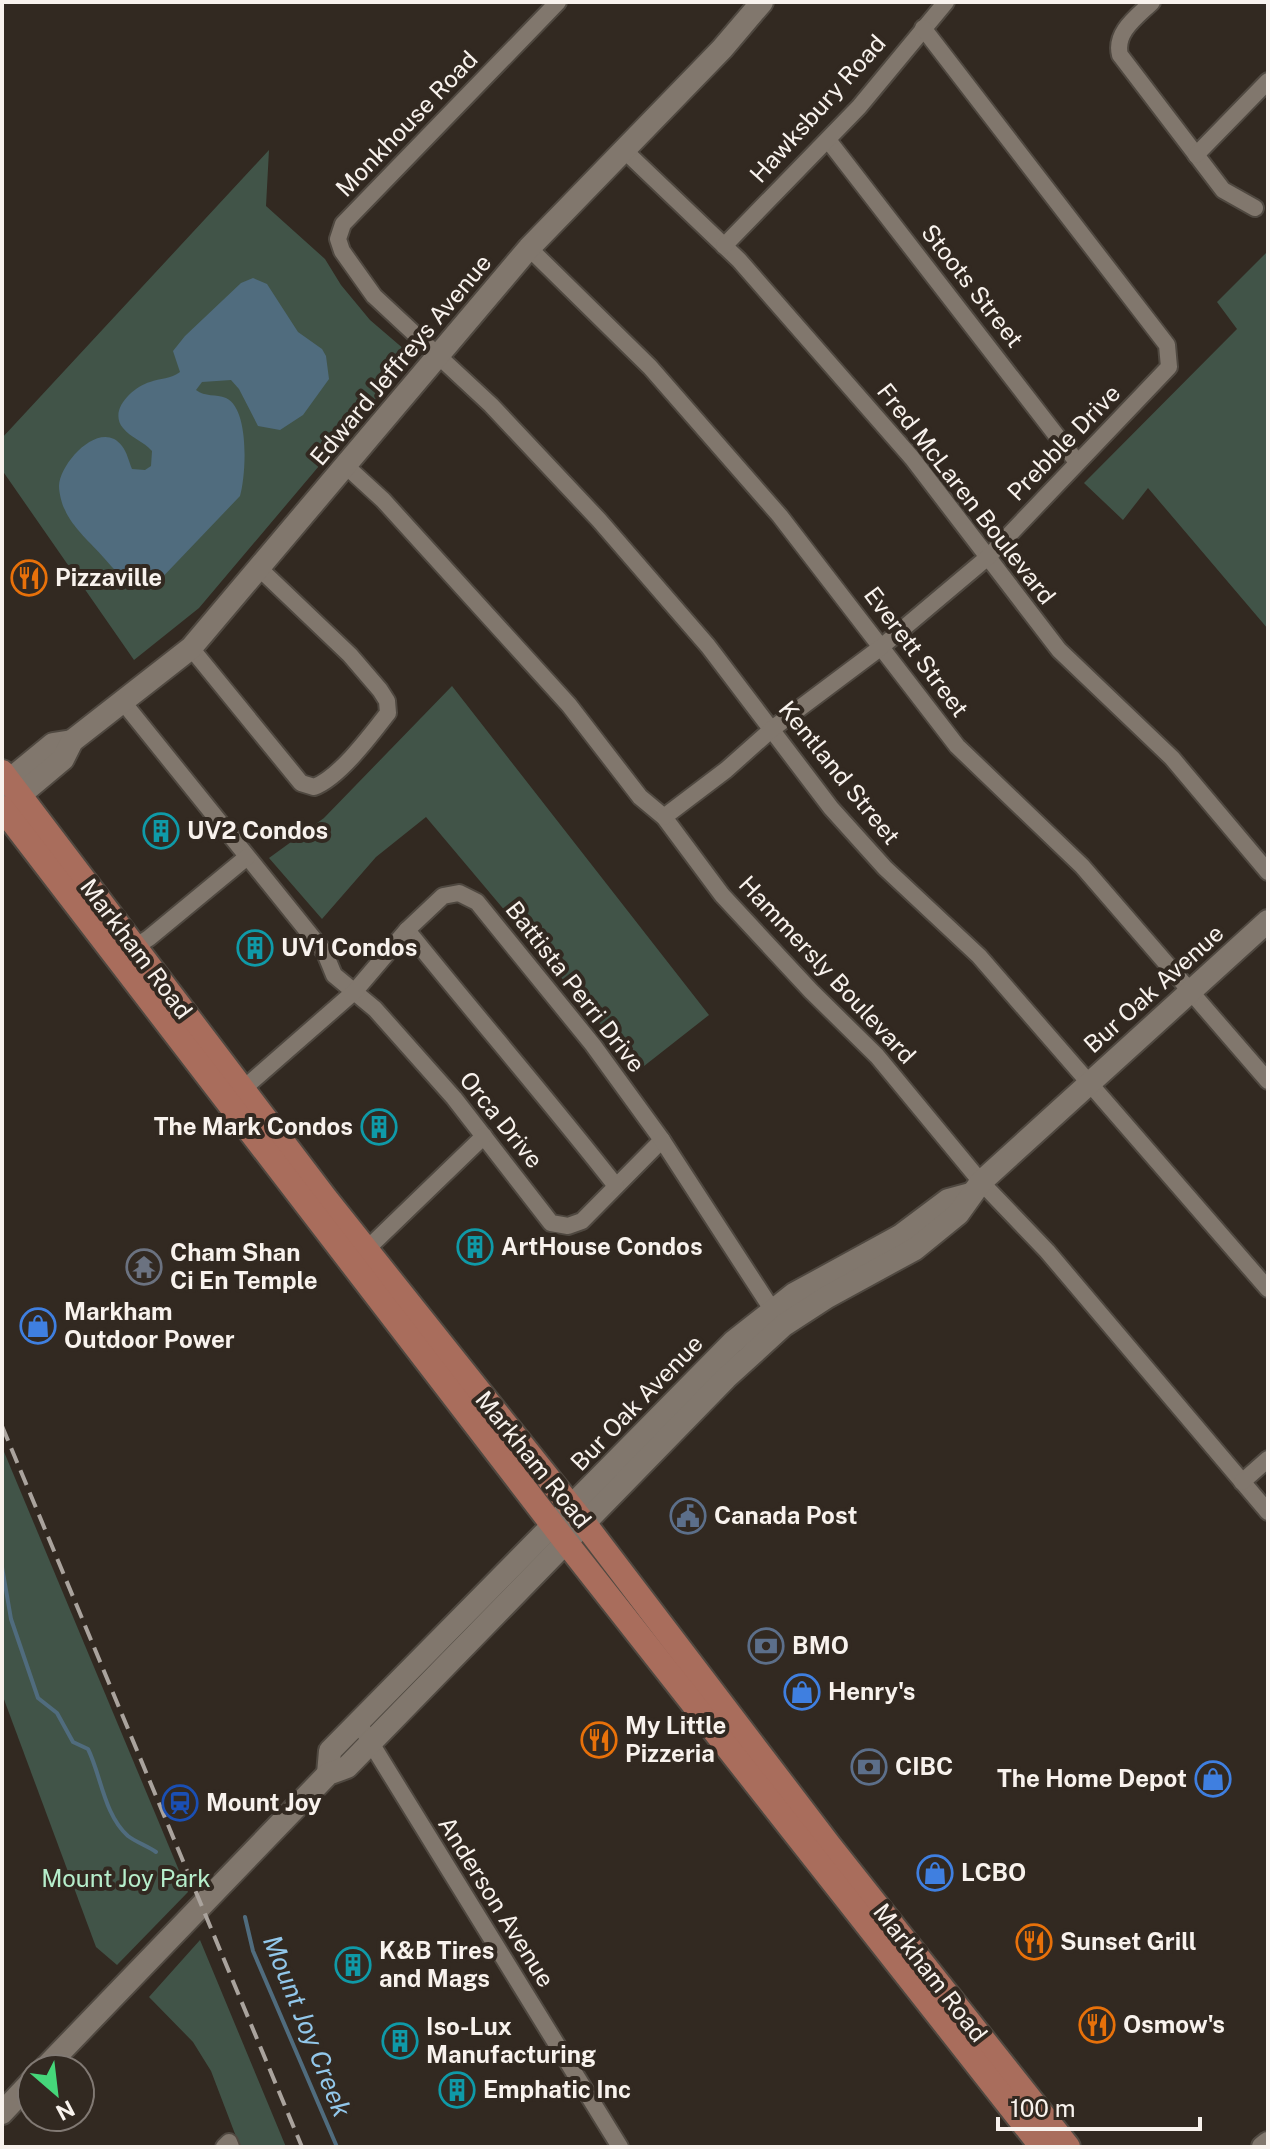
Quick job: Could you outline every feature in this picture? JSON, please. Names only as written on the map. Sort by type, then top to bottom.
[{"type":"main road","name":"Markham Road","points":[[6,792],[135,947],[235,1096],[366,1250],[578,1516],[829,1845],[1068,2147]]},
{"type":"main road","name":"Markham Road","points":[[6,792],[560,1534],[1042,2147]]},
{"type":"street","name":"Monkhouse Road","points":[[440,355],[374,296],[342,251],[339,232],[343,224],[558,2]]},
{"type":"street","name":"Edward Jeffreys Avenue","points":[[6,792],[63,759],[72,741],[191,648],[529,248],[735,35],[762,2]]},
{"type":"street","name":"Hawksbury Road","points":[[724,246],[859,107],[946,2]]},
{"type":"street","points":[[1152,2],[1122,33],[1118,41],[1120,55],[1223,190],[1255,208]]},
{"type":"street","name":"Prebble Drive","points":[[664,817],[726,770],[772,729],[880,648],[988,557],[1165,373],[1170,361],[1167,345],[923,28]]},
{"type":"street","points":[[1196,155],[1268,81]]},
{"type":"street","name":"Stoots Street","points":[[828,140],[1077,462]]},
{"type":"street","name":"Fred McLaren Boulevard","points":[[624,150],[773,298],[912,458],[1059,650],[1172,758],[1268,872]]},
{"type":"street","name":"Everett Street","points":[[529,248],[650,367],[780,516],[957,746],[1082,866],[1268,1081]]},
{"type":"street","name":"Kentland Street","points":[[440,355],[491,405],[648,574],[831,808],[885,868],[979,956],[1268,1289]]},
{"type":"street","name":"Hammersly Boulevard","points":[[346,466],[383,500],[569,705],[640,797],[664,817],[722,895],[811,991],[877,1056],[976,1188],[1047,1251],[1268,1512]]},
{"type":"street","points":[[191,648],[301,783],[314,787],[326,783],[376,728],[388,713],[387,701],[380,690],[350,655],[260,569]]},
{"type":"street","name":"Orca Drive","points":[[123,702],[325,953],[334,975],[375,1009],[454,1098],[551,1223],[568,1226],[582,1221],[616,1186]]},
{"type":"street","points":[[135,947],[247,857]]},
{"type":"street","name":"Battista Perri Drive","points":[[235,1096],[355,991],[407,930],[443,896],[459,893],[477,902],[593,1045],[662,1140],[773,1311]]},
{"type":"street","name":"Bur Oak Avenue","points":[[328,1774],[330,1751],[358,1722],[784,1325],[827,1297],[915,1249],[958,1214],[976,1188],[1268,921]]},
{"type":"street","points":[[407,930],[616,1186],[662,1140]]},
{"type":"street","points":[[366,1250],[484,1136]]},
{"type":"street","name":"Bur Oak Avenue","points":[[578,1516],[733,1342],[794,1294],[900,1236],[948,1200],[976,1188]]},
{"type":"street","points":[[1242,1482],[1268,1459]]},
{"type":"street","name":"Bur Oak Avenue","points":[[59,2053],[328,1774],[347,1767],[371,1743],[560,1534]]},
{"type":"street","name":"Anderson Avenue","points":[[358,1722],[620,2147]]},
{"type":"street","points":[[2,2113],[16,2098]]},
{"type":"street","points":[[224,2147],[229,2142],[231,2147]]},
{"type":"street","points":[[1263,2147],[1268,2143]]},
{"type":"green space","points":[[269,150],[266,206],[325,259],[341,285],[370,320],[412,356],[199,608],[134,660],[2,470],[2,438]]},
{"type":"green space","points":[[1268,251],[1268,629],[1148,488],[1123,520],[1084,483],[1237,329],[1217,302]]},
{"type":"green space","points":[[452,686],[709,1015],[639,1070],[426,817],[376,857],[322,919],[269,858],[324,818]]},
{"type":"green space","name":"Mount Joy Park","points":[[2,1447],[188,1892],[117,1965],[96,1947],[2,1694]]},
{"type":"green space","points":[[200,1940],[286,2147],[240,2147],[211,2071],[193,2042],[149,1997]]},
{"type":"water","points":[[253,278],[267,284],[298,332],[322,349],[329,379],[303,415],[280,430],[258,426],[231,380],[202,382],[196,390],[226,398],[239,415],[245,459],[240,496],[155,585],[132,583],[115,570],[72,523],[61,499],[61,476],[83,446],[103,437],[113,439],[122,446],[132,469],[145,470],[151,466],[152,451],[123,428],[118,414],[120,407],[130,394],[143,385],[180,372],[173,351],[241,283]]},
{"type":"waterway","name":"Mount Joy Creek","points":[[2,1567],[11,1619],[38,1698],[57,1713],[73,1742],[88,1749],[108,1806],[120,1827],[128,1836],[156,1852]]},
{"type":"waterway","name":"Mount Joy Creek","points":[[245,1917],[253,1951],[337,2147]]},
{"type":"railway","points":[[2,1426],[302,2147]]},
{"type":"place","name":"Pizzaville","points":[[29,578]]},
{"type":"place","name":"UV2 Condos","points":[[161,831]]},
{"type":"place","name":"UV1 Condos","points":[[255,948]]},
{"type":"place","name":"The Mark Condos","points":[[379,1127]]},
{"type":"place","name":"ArtHouse Condos","points":[[475,1247]]},
{"type":"place","name":"Cham Shan Ci En Temple","points":[[144,1267]]},
{"type":"place","name":"Markham Outdoor Power","points":[[38,1326]]},
{"type":"place","name":"Canada Post","points":[[688,1516]]},
{"type":"place","name":"BMO","points":[[766,1646]]},
{"type":"place","name":"Henry's","points":[[802,1692]]},
{"type":"place","name":"My Little Pizzeria","points":[[599,1740]]},
{"type":"place","name":"CIBC","points":[[869,1767]]},
{"type":"place","name":"The Home Depot","points":[[1213,1779]]},
{"type":"place","name":"Mount Joy","points":[[180,1803]]},
{"type":"place","name":"LCBO","points":[[935,1873]]},
{"type":"place","name":"Sunset Grill","points":[[1034,1942]]},
{"type":"place","name":"K&B Tires and Mags","points":[[353,1965]]},
{"type":"place","name":"Osmow's","points":[[1097,2025]]},
{"type":"place","name":"Iso-Lux Manufacturing","points":[[400,2041]]},
{"type":"place","name":"Emphatic Inc","points":[[457,2090]]}]
